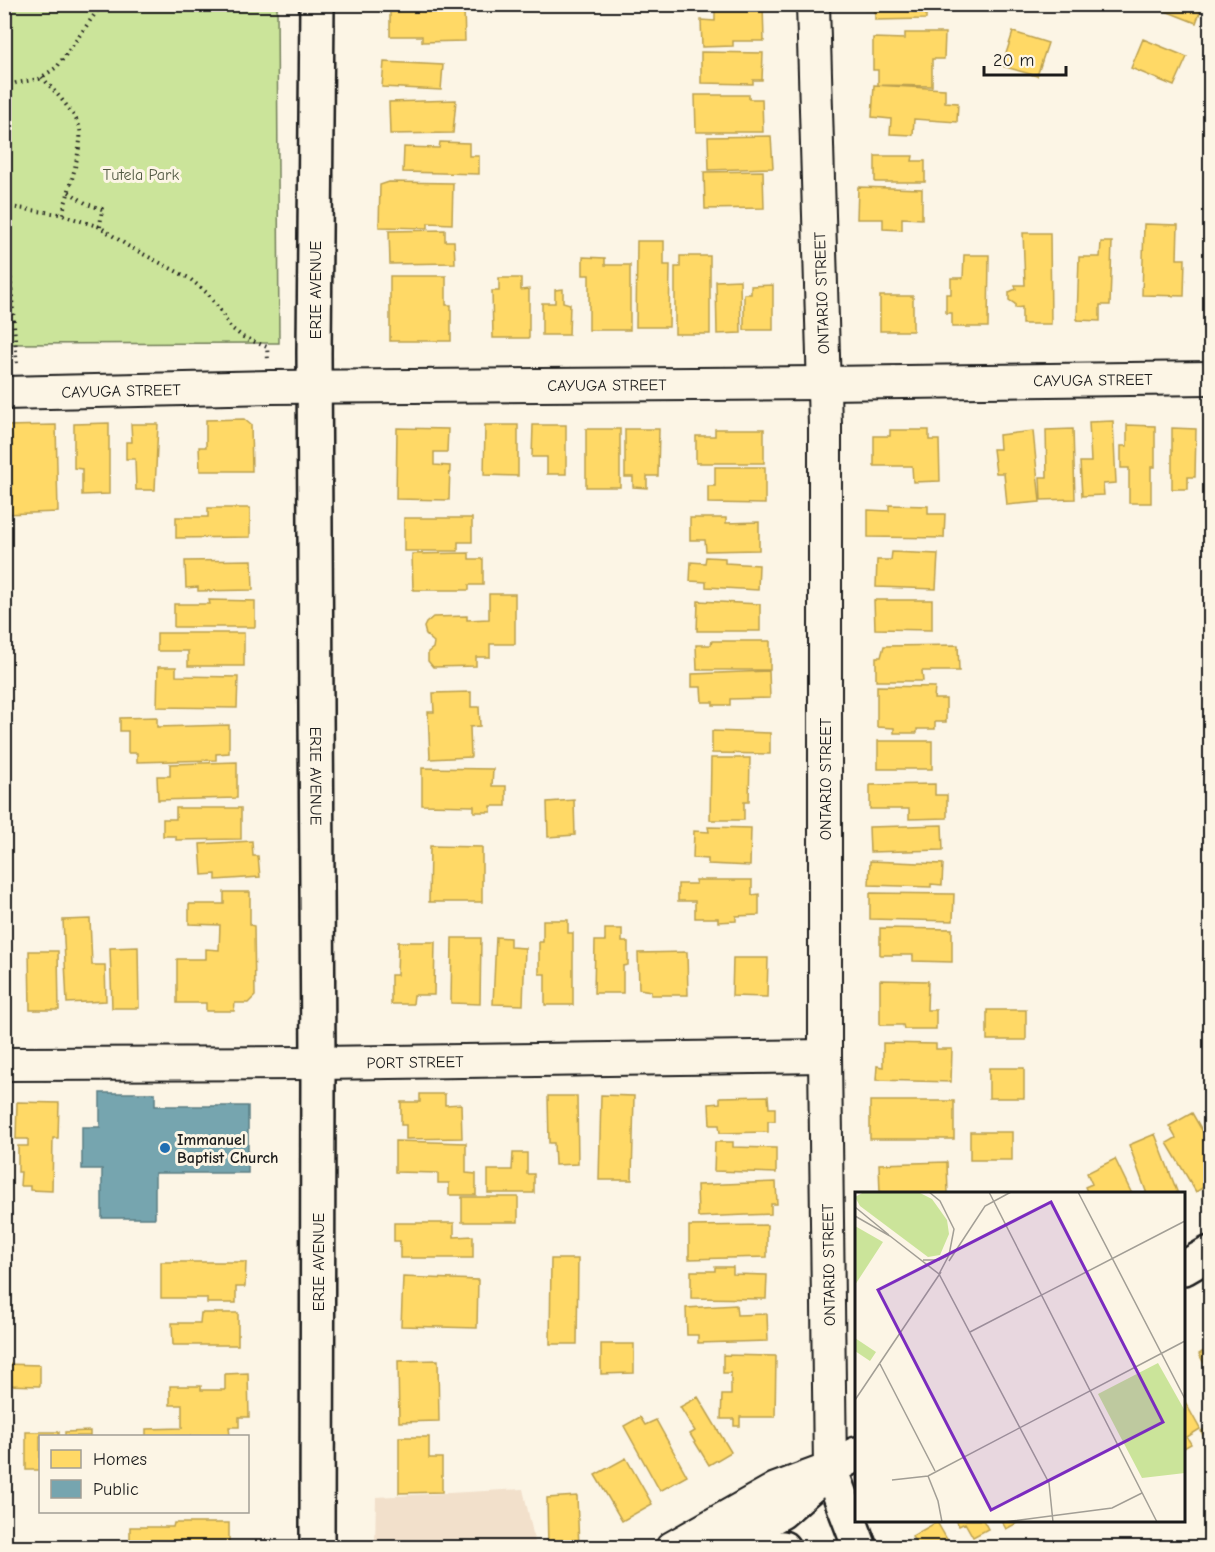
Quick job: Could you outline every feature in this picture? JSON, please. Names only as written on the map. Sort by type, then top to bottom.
[{"type":"main road","name":"ERIE AVENUE","points":[[317,4],[315,387],[318,1063],[317,1548]]},
{"type":"main road","points":[[1185,1267],[1210,1253]]},
{"type":"main road","points":[[716,1547],[781,1512],[843,1462]]},
{"type":"main road","name":"ONTARIO STREET","points":[[843,1462],[860,1548]]},
{"type":"main road","points":[[716,1547],[783,1548]]},
{"type":"street","name":"ONTARIO STREET","points":[[813,4],[825,426],[825,1056],[843,1462]]},
{"type":"street","name":"CAYUGA STREET","points":[[12,393],[271,387],[1210,378]]},
{"type":"street","name":"PORT STREET","points":[[4,1064],[318,1063],[825,1056]]},
{"type":"street","points":[[672,1548],[776,1489],[843,1462]]},
{"type":"path","points":[[4,88],[16,83],[39,79],[57,68],[102,4]]},
{"type":"path","points":[[42,77],[68,108],[80,128],[80,142],[62,215]]},
{"type":"path","points":[[69,192],[87,204],[102,209],[100,227]]},
{"type":"path","points":[[12,393],[5,206],[62,215],[100,227],[128,246],[189,278],[207,293],[230,327],[243,337],[267,347],[271,387]]},
{"type":"shaded area","points":[[523,1489],[536,1547],[375,1547],[376,1497]]},
{"type":"green space","name":"Tutela Park","points":[[4,5],[277,5],[279,343],[5,344]]},
{"type":"building: Homes","points":[[414,4],[455,4],[455,8],[464,8],[465,41],[422,42],[422,36],[390,36],[390,7],[414,7]]},
{"type":"building: Homes","points":[[865,4],[939,4],[939,10],[926,10],[926,19],[875,20],[875,10],[865,10]]},
{"type":"building: Homes","points":[[1165,4],[1203,4],[1196,23],[1163,10]]},
{"type":"building: Homes","points":[[715,5],[763,5],[764,41],[733,41],[733,46],[702,47],[701,20],[715,21]]},
{"type":"building: Homes","points":[[1013,32],[1048,43],[1037,76],[1002,66]]},
{"type":"building: Homes","points":[[905,33],[945,33],[944,59],[932,59],[932,86],[878,85],[878,70],[873,70],[873,38],[905,39]]},
{"type":"building: Homes","points":[[1143,39],[1187,57],[1174,86],[1131,68]]},
{"type":"building: Homes","points":[[701,52],[763,53],[762,80],[753,80],[753,84],[701,83]]},
{"type":"building: Homes","points":[[384,62],[443,65],[441,90],[382,87]]},
{"type":"building: Homes","points":[[874,85],[945,89],[945,102],[958,103],[957,122],[914,119],[913,135],[890,134],[891,119],[872,117]]},
{"type":"building: Homes","points":[[695,95],[749,95],[749,99],[762,99],[763,132],[696,132]]},
{"type":"building: Homes","points":[[456,100],[453,133],[390,134],[389,102]]},
{"type":"building: Homes","points":[[771,136],[773,168],[709,170],[708,137]]},
{"type":"building: Homes","points":[[440,142],[469,143],[469,156],[479,156],[479,174],[403,172],[404,147],[439,148]]},
{"type":"building: Homes","points":[[875,156],[913,156],[912,161],[925,161],[925,182],[875,182]]},
{"type":"building: Homes","points":[[763,171],[764,208],[705,209],[704,172]]},
{"type":"building: Homes","points":[[389,182],[453,183],[452,224],[428,223],[428,228],[379,227],[380,185]]},
{"type":"building: Homes","points":[[858,187],[922,189],[922,219],[902,218],[902,230],[883,229],[883,219],[857,219]]},
{"type":"building: Homes","points":[[1144,224],[1178,225],[1177,259],[1185,259],[1184,296],[1142,295]]},
{"type":"building: Homes","points":[[445,230],[445,241],[454,241],[455,263],[390,264],[389,231]]},
{"type":"building: Homes","points":[[1023,233],[1050,233],[1051,324],[1022,324],[1022,307],[1015,308],[1015,304],[1009,300],[1009,292],[1016,289],[1015,285],[1025,285]]},
{"type":"building: Homes","points":[[1209,236],[1210,312],[1208,312]]},
{"type":"building: Homes","points":[[637,241],[664,241],[664,265],[670,265],[669,327],[636,327]]},
{"type":"building: Homes","points":[[1101,242],[1112,242],[1110,305],[1100,305],[1100,321],[1077,320],[1079,257],[1100,257]]},
{"type":"building: Homes","points":[[964,255],[989,255],[988,327],[952,327],[952,313],[946,313],[946,294],[951,294],[951,278],[963,278]]},
{"type":"building: Homes","points":[[680,256],[710,256],[710,334],[675,334],[675,267],[680,267]]},
{"type":"building: Homes","points":[[583,257],[605,258],[605,265],[630,265],[630,330],[589,330],[589,275],[583,275]]},
{"type":"building: Homes","points":[[390,276],[446,276],[446,305],[451,305],[451,341],[390,341]]},
{"type":"building: Homes","points":[[499,278],[521,278],[521,290],[529,289],[529,338],[493,338],[492,291],[499,291]]},
{"type":"building: Homes","points":[[740,280],[741,333],[717,334],[716,281]]},
{"type":"building: Homes","points":[[773,285],[773,330],[744,330],[744,294],[751,294],[751,286]]},
{"type":"building: Homes","points":[[563,289],[563,302],[570,304],[569,335],[542,335],[542,303],[555,303],[555,290]]},
{"type":"building: Homes","points":[[880,296],[913,296],[913,331],[880,331]]},
{"type":"building: Homes","points":[[244,419],[251,425],[252,471],[200,471],[199,447],[206,447],[206,420]]},
{"type":"building: Homes","points":[[1113,421],[1116,483],[1103,484],[1104,495],[1082,496],[1080,462],[1091,462],[1089,422]]},
{"type":"building: Homes","points":[[109,423],[109,494],[82,495],[82,469],[74,468],[74,424]]},
{"type":"building: Homes","points":[[131,424],[158,424],[155,490],[136,490],[135,459],[126,459],[126,442],[132,442]]},
{"type":"building: Homes","points":[[56,425],[58,512],[4,514],[4,426]]},
{"type":"building: Homes","points":[[485,425],[518,425],[518,476],[484,475]]},
{"type":"building: Homes","points":[[533,425],[566,425],[566,474],[547,474],[547,457],[532,457]]},
{"type":"building: Homes","points":[[1127,425],[1155,426],[1155,467],[1151,467],[1151,503],[1129,503],[1129,468],[1121,468],[1121,446],[1127,446]]},
{"type":"building: Homes","points":[[397,428],[448,429],[447,452],[434,452],[434,465],[450,466],[449,500],[396,499]]},
{"type":"building: Homes","points":[[1172,428],[1196,429],[1195,477],[1188,477],[1188,489],[1172,489]]},
{"type":"building: Homes","points":[[586,429],[620,429],[620,487],[586,487]]},
{"type":"building: Homes","points":[[625,429],[659,429],[658,476],[647,476],[647,488],[633,487],[633,477],[625,477]]},
{"type":"building: Homes","points":[[715,429],[764,429],[764,463],[696,463],[696,436],[715,436]]},
{"type":"building: Homes","points":[[1073,429],[1075,499],[1041,500],[1040,477],[1047,477],[1046,430]]},
{"type":"building: Homes","points":[[890,430],[929,430],[929,440],[939,440],[940,481],[913,482],[912,466],[874,466],[874,436],[890,436]]},
{"type":"building: Homes","points":[[1033,431],[1040,502],[1007,505],[1004,473],[996,473],[993,449],[1000,449],[999,435]]},
{"type":"building: Homes","points":[[715,467],[765,467],[765,504],[708,503],[708,486],[715,486]]},
{"type":"building: Homes","points":[[889,505],[928,506],[928,514],[945,514],[944,538],[868,537],[868,510],[889,511]]},
{"type":"building: Homes","points":[[208,508],[250,508],[250,537],[176,538],[176,517],[208,517]]},
{"type":"building: Homes","points":[[404,518],[472,518],[472,542],[458,542],[458,551],[404,551]]},
{"type":"building: Homes","points":[[690,518],[726,518],[726,523],[759,522],[759,550],[706,551],[705,540],[690,540]]},
{"type":"building: Homes","points":[[892,552],[938,554],[936,589],[876,587],[877,560],[891,560]]},
{"type":"building: Homes","points":[[469,553],[469,559],[483,559],[483,585],[469,585],[469,590],[413,590],[412,554]]},
{"type":"building: Homes","points":[[706,557],[725,558],[725,563],[759,565],[758,590],[706,587],[706,582],[690,581],[691,562],[705,563]]},
{"type":"building: Homes","points":[[252,560],[253,590],[198,591],[198,587],[186,588],[185,561]]},
{"type":"building: Homes","points":[[489,594],[515,594],[515,644],[490,644],[490,657],[476,657],[476,666],[433,667],[428,661],[428,652],[433,648],[434,642],[426,635],[424,627],[426,623],[433,617],[467,616],[467,620],[489,619]]},
{"type":"building: Homes","points":[[209,600],[255,601],[255,627],[174,627],[174,604],[210,604]]},
{"type":"building: Homes","points":[[874,600],[932,600],[932,630],[875,629]]},
{"type":"building: Homes","points":[[698,601],[760,604],[760,631],[697,631]]},
{"type":"building: Homes","points":[[157,633],[244,633],[244,666],[188,666],[188,651],[157,651]]},
{"type":"building: Homes","points":[[712,641],[770,641],[770,670],[697,670],[696,645],[711,645]]},
{"type":"building: Homes","points":[[958,645],[959,671],[922,671],[923,681],[876,681],[876,657],[881,657],[884,646]]},
{"type":"building: Homes","points":[[158,667],[176,667],[176,676],[238,677],[237,708],[157,707]]},
{"type":"building: Homes","points":[[769,671],[770,698],[730,699],[730,705],[713,705],[713,702],[702,702],[701,687],[692,687],[692,674]]},
{"type":"building: Homes","points":[[877,686],[935,687],[934,699],[946,699],[946,722],[935,722],[935,729],[917,729],[917,733],[894,733],[894,728],[877,727]]},
{"type":"building: Homes","points":[[471,692],[471,707],[479,707],[480,726],[470,727],[471,757],[430,759],[428,712],[434,712],[433,693]]},
{"type":"building: Homes","points":[[157,717],[157,727],[229,725],[229,753],[216,754],[216,760],[137,762],[137,753],[128,753],[128,731],[120,731],[120,718]]},
{"type":"building: Homes","points":[[712,731],[770,733],[770,754],[712,753]]},
{"type":"building: Homes","points":[[878,741],[932,741],[932,769],[878,769]]},
{"type":"building: Homes","points":[[711,758],[750,758],[749,802],[744,802],[744,820],[710,820]]},
{"type":"building: Homes","points":[[237,762],[237,798],[158,800],[157,776],[170,776],[170,764]]},
{"type":"building: Homes","points":[[422,768],[493,769],[492,786],[506,786],[506,806],[491,806],[491,812],[474,812],[474,806],[422,805]]},
{"type":"building: Homes","points":[[935,784],[935,795],[947,795],[947,818],[909,819],[909,809],[870,809],[870,785]]},
{"type":"building: Homes","points":[[574,800],[575,835],[548,837],[547,802]]},
{"type":"building: Homes","points":[[176,808],[241,808],[241,839],[176,840],[176,836],[163,836],[163,819],[176,819]]},
{"type":"building: Homes","points":[[942,825],[943,850],[870,852],[869,827]]},
{"type":"building: Homes","points":[[708,827],[751,828],[750,866],[708,864],[708,859],[693,858],[694,831],[709,832]]},
{"type":"building: Homes","points":[[252,841],[253,856],[258,856],[260,877],[216,880],[216,874],[202,875],[200,844]]},
{"type":"building: Homes","points":[[430,846],[482,847],[482,902],[429,902]]},
{"type":"building: Homes","points":[[870,861],[943,864],[942,885],[931,884],[931,887],[869,885]]},
{"type":"building: Homes","points":[[695,880],[752,880],[752,895],[759,894],[759,915],[736,916],[736,921],[718,922],[718,918],[695,918],[695,901],[678,901],[678,884],[696,884]]},
{"type":"building: Homes","points":[[224,892],[250,892],[250,925],[254,926],[255,996],[248,1003],[235,1003],[234,1011],[206,1011],[206,1003],[177,1003],[177,959],[206,959],[206,949],[219,950],[220,925],[189,924],[189,904],[224,904]]},
{"type":"building: Homes","points":[[870,893],[954,894],[953,921],[870,919]]},
{"type":"building: Homes","points":[[90,919],[92,965],[105,965],[106,1001],[67,1003],[63,920]]},
{"type":"building: Homes","points":[[543,920],[568,920],[568,933],[573,933],[573,1005],[545,1005],[545,974],[539,974],[539,942],[543,942]]},
{"type":"building: Homes","points":[[880,928],[952,929],[952,962],[913,961],[913,955],[880,955]]},
{"type":"building: Homes","points":[[605,929],[622,929],[622,942],[628,942],[628,965],[623,966],[623,993],[594,993],[595,941],[605,941]]},
{"type":"building: Homes","points":[[496,937],[510,938],[510,947],[525,948],[523,1005],[493,1004]]},
{"type":"building: Homes","points":[[452,938],[481,938],[480,1004],[451,1003]]},
{"type":"building: Homes","points":[[398,942],[435,942],[434,995],[414,995],[413,1004],[391,1004],[391,975],[397,975]]},
{"type":"building: Homes","points":[[138,947],[139,1008],[112,1008],[110,948]]},
{"type":"building: Homes","points":[[29,951],[58,951],[59,1010],[30,1010]]},
{"type":"building: Homes","points":[[687,952],[688,995],[651,995],[651,991],[639,989],[638,953]]},
{"type":"building: Homes","points":[[733,958],[768,958],[767,997],[732,996]]},
{"type":"building: Homes","points":[[880,980],[928,981],[927,1010],[936,1010],[936,1029],[904,1029],[903,1025],[880,1025]]},
{"type":"building: Homes","points":[[987,1010],[1026,1010],[1026,1040],[987,1040]]},
{"type":"building: Homes","points":[[883,1043],[936,1044],[936,1049],[952,1049],[951,1082],[876,1080],[877,1066],[883,1067]]},
{"type":"building: Homes","points":[[989,1068],[1024,1068],[1024,1098],[989,1098]]},
{"type":"building: Homes","points":[[420,1094],[445,1094],[445,1105],[461,1104],[462,1138],[406,1139],[406,1125],[401,1125],[401,1102],[420,1102]]},
{"type":"building: Homes","points":[[601,1095],[634,1096],[632,1180],[599,1180]]},
{"type":"building: Homes","points":[[548,1096],[577,1096],[578,1164],[555,1165],[554,1143],[549,1143]]},
{"type":"building: Homes","points":[[768,1096],[769,1108],[775,1108],[775,1121],[768,1121],[768,1132],[720,1133],[719,1125],[710,1125],[709,1104],[720,1103],[720,1097]]},
{"type":"building: Homes","points":[[870,1101],[954,1101],[954,1139],[870,1139]]},
{"type":"building: Homes","points":[[17,1102],[59,1103],[58,1138],[53,1138],[52,1191],[30,1190],[30,1186],[20,1186],[18,1146],[28,1146],[28,1139],[16,1139]]},
{"type":"building: Homes","points":[[1210,1107],[1210,1122],[1204,1111]]},
{"type":"building: Homes","points":[[1192,1113],[1210,1144],[1210,1183],[1196,1192],[1167,1143],[1176,1138],[1169,1126]]},
{"type":"building: Homes","points":[[970,1132],[1012,1132],[1012,1160],[970,1160]]},
{"type":"building: Homes","points":[[1155,1134],[1177,1192],[1146,1192],[1129,1145]]},
{"type":"building: Homes","points":[[395,1141],[466,1143],[466,1173],[476,1174],[476,1195],[449,1195],[449,1183],[438,1183],[438,1173],[395,1172]]},
{"type":"building: Homes","points":[[715,1142],[733,1142],[733,1147],[776,1148],[776,1173],[714,1171]]},
{"type":"building: Homes","points":[[513,1153],[527,1153],[527,1174],[534,1174],[534,1193],[488,1193],[488,1170],[512,1170]]},
{"type":"building: Homes","points":[[1115,1159],[1131,1192],[1087,1192],[1085,1187],[1092,1184],[1087,1173]]},
{"type":"building: Homes","points":[[947,1162],[948,1192],[880,1192],[879,1164]]},
{"type":"building: Homes","points":[[776,1182],[777,1204],[771,1204],[771,1214],[698,1217],[697,1185]]},
{"type":"building: Homes","points":[[462,1197],[518,1197],[518,1222],[462,1222]]},
{"type":"building: Homes","points":[[394,1223],[454,1223],[454,1237],[473,1236],[473,1258],[400,1258],[400,1241],[394,1241]]},
{"type":"building: Homes","points":[[767,1225],[767,1257],[689,1259],[689,1226]]},
{"type":"building: Homes","points":[[551,1259],[578,1259],[577,1344],[550,1344]]},
{"type":"building: Homes","points":[[161,1262],[246,1262],[245,1287],[236,1287],[236,1303],[207,1303],[207,1298],[161,1298]]},
{"type":"building: Homes","points":[[715,1267],[733,1267],[733,1274],[767,1275],[766,1299],[691,1298],[691,1271],[715,1271]]},
{"type":"building: Homes","points":[[403,1277],[478,1280],[477,1328],[401,1326]]},
{"type":"building: Homes","points":[[736,1305],[737,1315],[767,1314],[768,1341],[698,1343],[698,1335],[687,1335],[686,1308]]},
{"type":"building: Homes","points":[[201,1313],[238,1313],[238,1345],[173,1345],[172,1323],[200,1323]]},
{"type":"building: Homes","points":[[601,1344],[634,1344],[634,1373],[601,1374]]},
{"type":"building: Homes","points":[[1210,1347],[1210,1375],[1199,1354]]},
{"type":"building: Homes","points":[[723,1355],[776,1356],[775,1417],[740,1417],[740,1426],[734,1426],[734,1419],[721,1419],[722,1395],[731,1395],[731,1373],[723,1373]]},
{"type":"building: Homes","points":[[438,1360],[439,1421],[399,1422],[398,1361]]},
{"type":"building: Homes","points":[[4,1364],[40,1365],[40,1386],[4,1385]]},
{"type":"building: Homes","points":[[248,1373],[249,1417],[239,1417],[239,1427],[229,1427],[230,1435],[146,1435],[146,1429],[182,1428],[182,1405],[170,1405],[170,1386],[201,1386],[201,1390],[225,1390],[225,1374]]},
{"type":"building: Homes","points":[[698,1397],[731,1452],[709,1465],[690,1434],[695,1431],[680,1407]]},
{"type":"building: Homes","points":[[1185,1402],[1200,1429],[1187,1437],[1191,1444],[1185,1447]]},
{"type":"building: Homes","points":[[640,1417],[645,1425],[656,1420],[687,1476],[660,1491],[624,1426]]},
{"type":"building: Homes","points":[[1210,1426],[1210,1450],[1201,1431]]},
{"type":"building: Homes","points":[[90,1431],[90,1435],[65,1435],[65,1432]]},
{"type":"building: Homes","points":[[26,1432],[59,1432],[59,1435],[39,1435],[39,1470],[26,1470]]},
{"type":"building: Homes","points":[[399,1437],[429,1437],[429,1458],[442,1458],[442,1492],[399,1493]]},
{"type":"building: Homes","points":[[626,1458],[652,1504],[622,1521],[595,1475]]},
{"type":"building: Homes","points":[[577,1496],[579,1548],[548,1548],[547,1498]]},
{"type":"building: Homes","points":[[937,1522],[952,1548],[918,1548],[912,1536]]},
{"type":"building: Homes","points":[[957,1522],[984,1522],[988,1529],[973,1537],[965,1523],[959,1526]]},
{"type":"building: Homes","points":[[1002,1522],[1019,1522],[1006,1529]]},
{"type":"building: Homes","points":[[174,1523],[229,1523],[229,1548],[130,1548],[130,1527],[173,1527]]},
{"type":"building: Public","name":"Immanuel Baptist Church","points":[[100,1093],[155,1093],[155,1106],[248,1106],[248,1173],[155,1173],[155,1218],[102,1218],[102,1169],[82,1169],[82,1127],[100,1127]]},
{"type":"place","name":"Immanuel Baptist Church","points":[[165,1148]]}]
